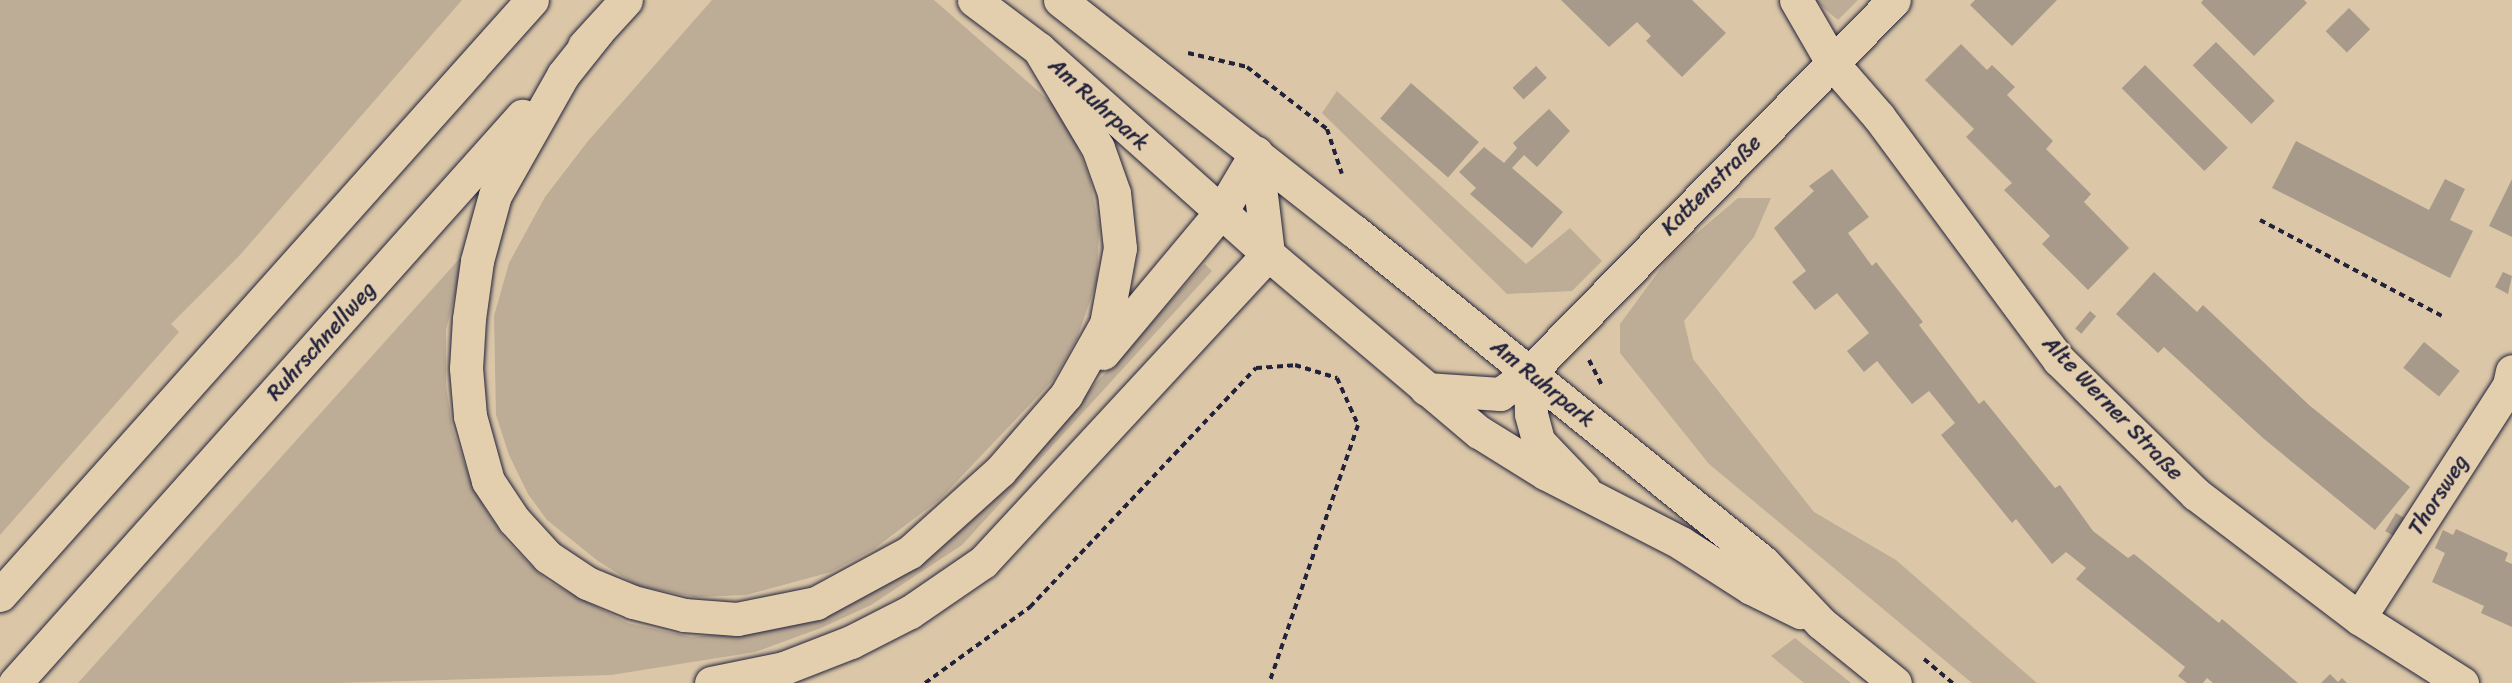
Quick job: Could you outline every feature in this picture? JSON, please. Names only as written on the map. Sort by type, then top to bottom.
[{"type":"main road","points":[[0,595],[532,0]]},
{"type":"main road","name":"Ruhrschnellweg","points":[[15,683],[626,0]]},
{"type":"main road","name":"Am Ruhrpark","points":[[974,0],[1039,49],[1268,254],[1479,432],[1599,503],[1681,543],[1751,588],[1821,623]]},
{"type":"main road","name":"Am Ruhrpark","points":[[1060,0],[1530,372],[1763,562],[1821,623],[1895,683]]},
{"type":"main road","name":"Alte Werner Straße","points":[[1796,0],[1833,64],[1879,117],[2059,360],[2196,494],[2359,618],[2462,683]]},
{"type":"main road","name":"Kattenstraße","points":[[1426,389],[1500,394],[1530,372],[1705,190],[1833,64],[1894,0]]},
{"type":"main road","points":[[598,31],[563,75],[495,195],[477,261],[469,319],[466,368],[470,416],[488,481],[514,520],[548,557],[605,591],[633,602],[684,615],[738,620],[816,603],[866,579],[937,529],[1000,471],[1066,396],[1221,212],[1256,153]]},
{"type":"main road","points":[[1039,49],[1098,148],[1114,193],[1120,248],[1106,324],[1066,396]]},
{"type":"main road","points":[[711,683],[784,668],[851,642],[910,612],[983,562],[1268,254],[1256,153]]},
{"type":"main road","name":"Thorsweg","points":[[2359,618],[2509,385],[2512,371]]},
{"type":"main road","points":[[1530,372],[1531,414],[1538,441],[1599,503]]},
{"type":"path","points":[[1186,52],[1247,67],[1327,129],[1344,182]]},
{"type":"path","points":[[2260,220],[2444,317]]},
{"type":"path","points":[[925,683],[1030,607],[1256,368],[1295,365],[1337,378],[1358,425],[1269,683]]},
{"type":"shaded area","points":[[0,0],[462,0],[240,255],[171,324],[179,332],[0,535]]},
{"type":"shaded area","points":[[712,0],[934,0],[1053,104],[1073,135],[1090,180],[1099,227],[1097,281],[1077,338],[1054,379],[940,499],[874,549],[831,572],[746,595],[695,597],[638,586],[598,561],[547,520],[528,494],[509,455],[496,415],[494,316],[509,263],[545,197],[588,141]]},
{"type":"shaded area","points":[[1814,0],[1858,0],[1838,20]]},
{"type":"shaded area","points":[[1337,91],[1526,264],[1570,228],[1602,261],[1572,291],[1507,294],[1322,113]]},
{"type":"shaded area","points":[[1738,198],[1771,198],[1754,237],[1684,321],[1693,359],[1814,512],[1896,560],[2037,683],[1972,683],[1709,464],[1620,353],[1620,324],[1670,256]]},
{"type":"shaded area","points":[[461,257],[464,257],[446,330],[446,385],[452,427],[469,477],[485,509],[507,542],[547,581],[628,623],[691,637],[738,633],[897,577],[940,549],[975,516],[1195,274],[1205,264],[1212,271],[962,545],[871,605],[821,628],[755,652],[611,675],[337,683],[78,683]]},
{"type":"shaded area","points":[[1795,638],[1851,683],[1804,683],[1771,656]]},
{"type":"building","points":[[1561,0],[1692,0],[1726,33],[1682,77],[1646,41],[1651,36],[1637,22],[1609,47]]},
{"type":"building","points":[[1975,0],[2057,0],[2012,46],[1970,5]]},
{"type":"building","points":[[2203,0],[2304,0],[2307,3],[2254,56],[2201,3]]},
{"type":"building","points":[[2349,8],[2370,29],[2347,53],[2326,31]]},
{"type":"building","points":[[2216,42],[2275,101],[2251,124],[2193,65]]},
{"type":"building","points":[[1961,44],[1987,70],[1992,65],[2015,87],[2007,95],[2053,141],[2046,149],[2091,194],[2084,202],[2129,248],[2088,290],[2042,244],[2050,236],[2004,190],[2012,183],[1966,137],[1974,129],[1925,80]]},
{"type":"building","points":[[2145,65],[2228,148],[2204,171],[2122,88]]},
{"type":"building","points":[[1536,66],[1547,78],[1524,100],[1513,88]]},
{"type":"building","points":[[1411,83],[1479,142],[1448,178],[1380,118]]},
{"type":"building","points":[[1549,109],[1570,131],[1537,167],[1524,155],[1512,168],[1563,212],[1532,248],[1470,194],[1476,188],[1459,172],[1484,147],[1504,163],[1517,148],[1513,143]]},
{"type":"building","points":[[2296,141],[2429,210],[2445,179],[2465,189],[2450,220],[2473,231],[2450,278],[2272,188]]},
{"type":"building","points":[[1832,169],[1869,217],[1848,233],[1872,266],[1876,262],[1923,322],[1919,325],[1979,404],[1984,400],[2055,488],[2060,485],[2093,531],[2128,558],[2134,554],[2219,623],[2222,619],[2298,683],[2213,683],[2207,678],[2203,683],[2187,683],[2178,676],[2185,667],[2076,579],[2086,568],[2066,552],[2052,564],[2016,519],[2012,523],[1941,435],[1955,423],[1929,391],[1912,404],[1877,361],[1864,372],[1847,351],[1869,333],[1837,293],[1815,310],[1792,282],[1806,271],[1774,228],[1814,191],[1809,186]]},
{"type":"building","points":[[2512,179],[2512,237],[2489,226]]},
{"type":"building","points":[[2154,272],[2197,312],[2203,305],[2309,405],[2410,487],[2375,530],[2263,438],[2164,347],[2158,353],[2116,314]]},
{"type":"building","points":[[2503,272],[2512,276],[2508,294],[2495,287]]},
{"type":"building","points":[[2090,311],[2096,316],[2081,334],[2075,329]]},
{"type":"building","points":[[2424,342],[2460,371],[2439,397],[2403,368]]},
{"type":"building","points":[[2396,513],[2406,519],[2395,537],[2385,531]]},
{"type":"building","points":[[2456,529],[2508,553],[2505,561],[2512,564],[2512,627],[2481,613],[2484,606],[2432,582],[2445,553],[2435,548],[2443,530],[2453,535]]},
{"type":"building","points":[[2330,674],[2338,682],[2342,678],[2347,683],[2321,683]]}]
